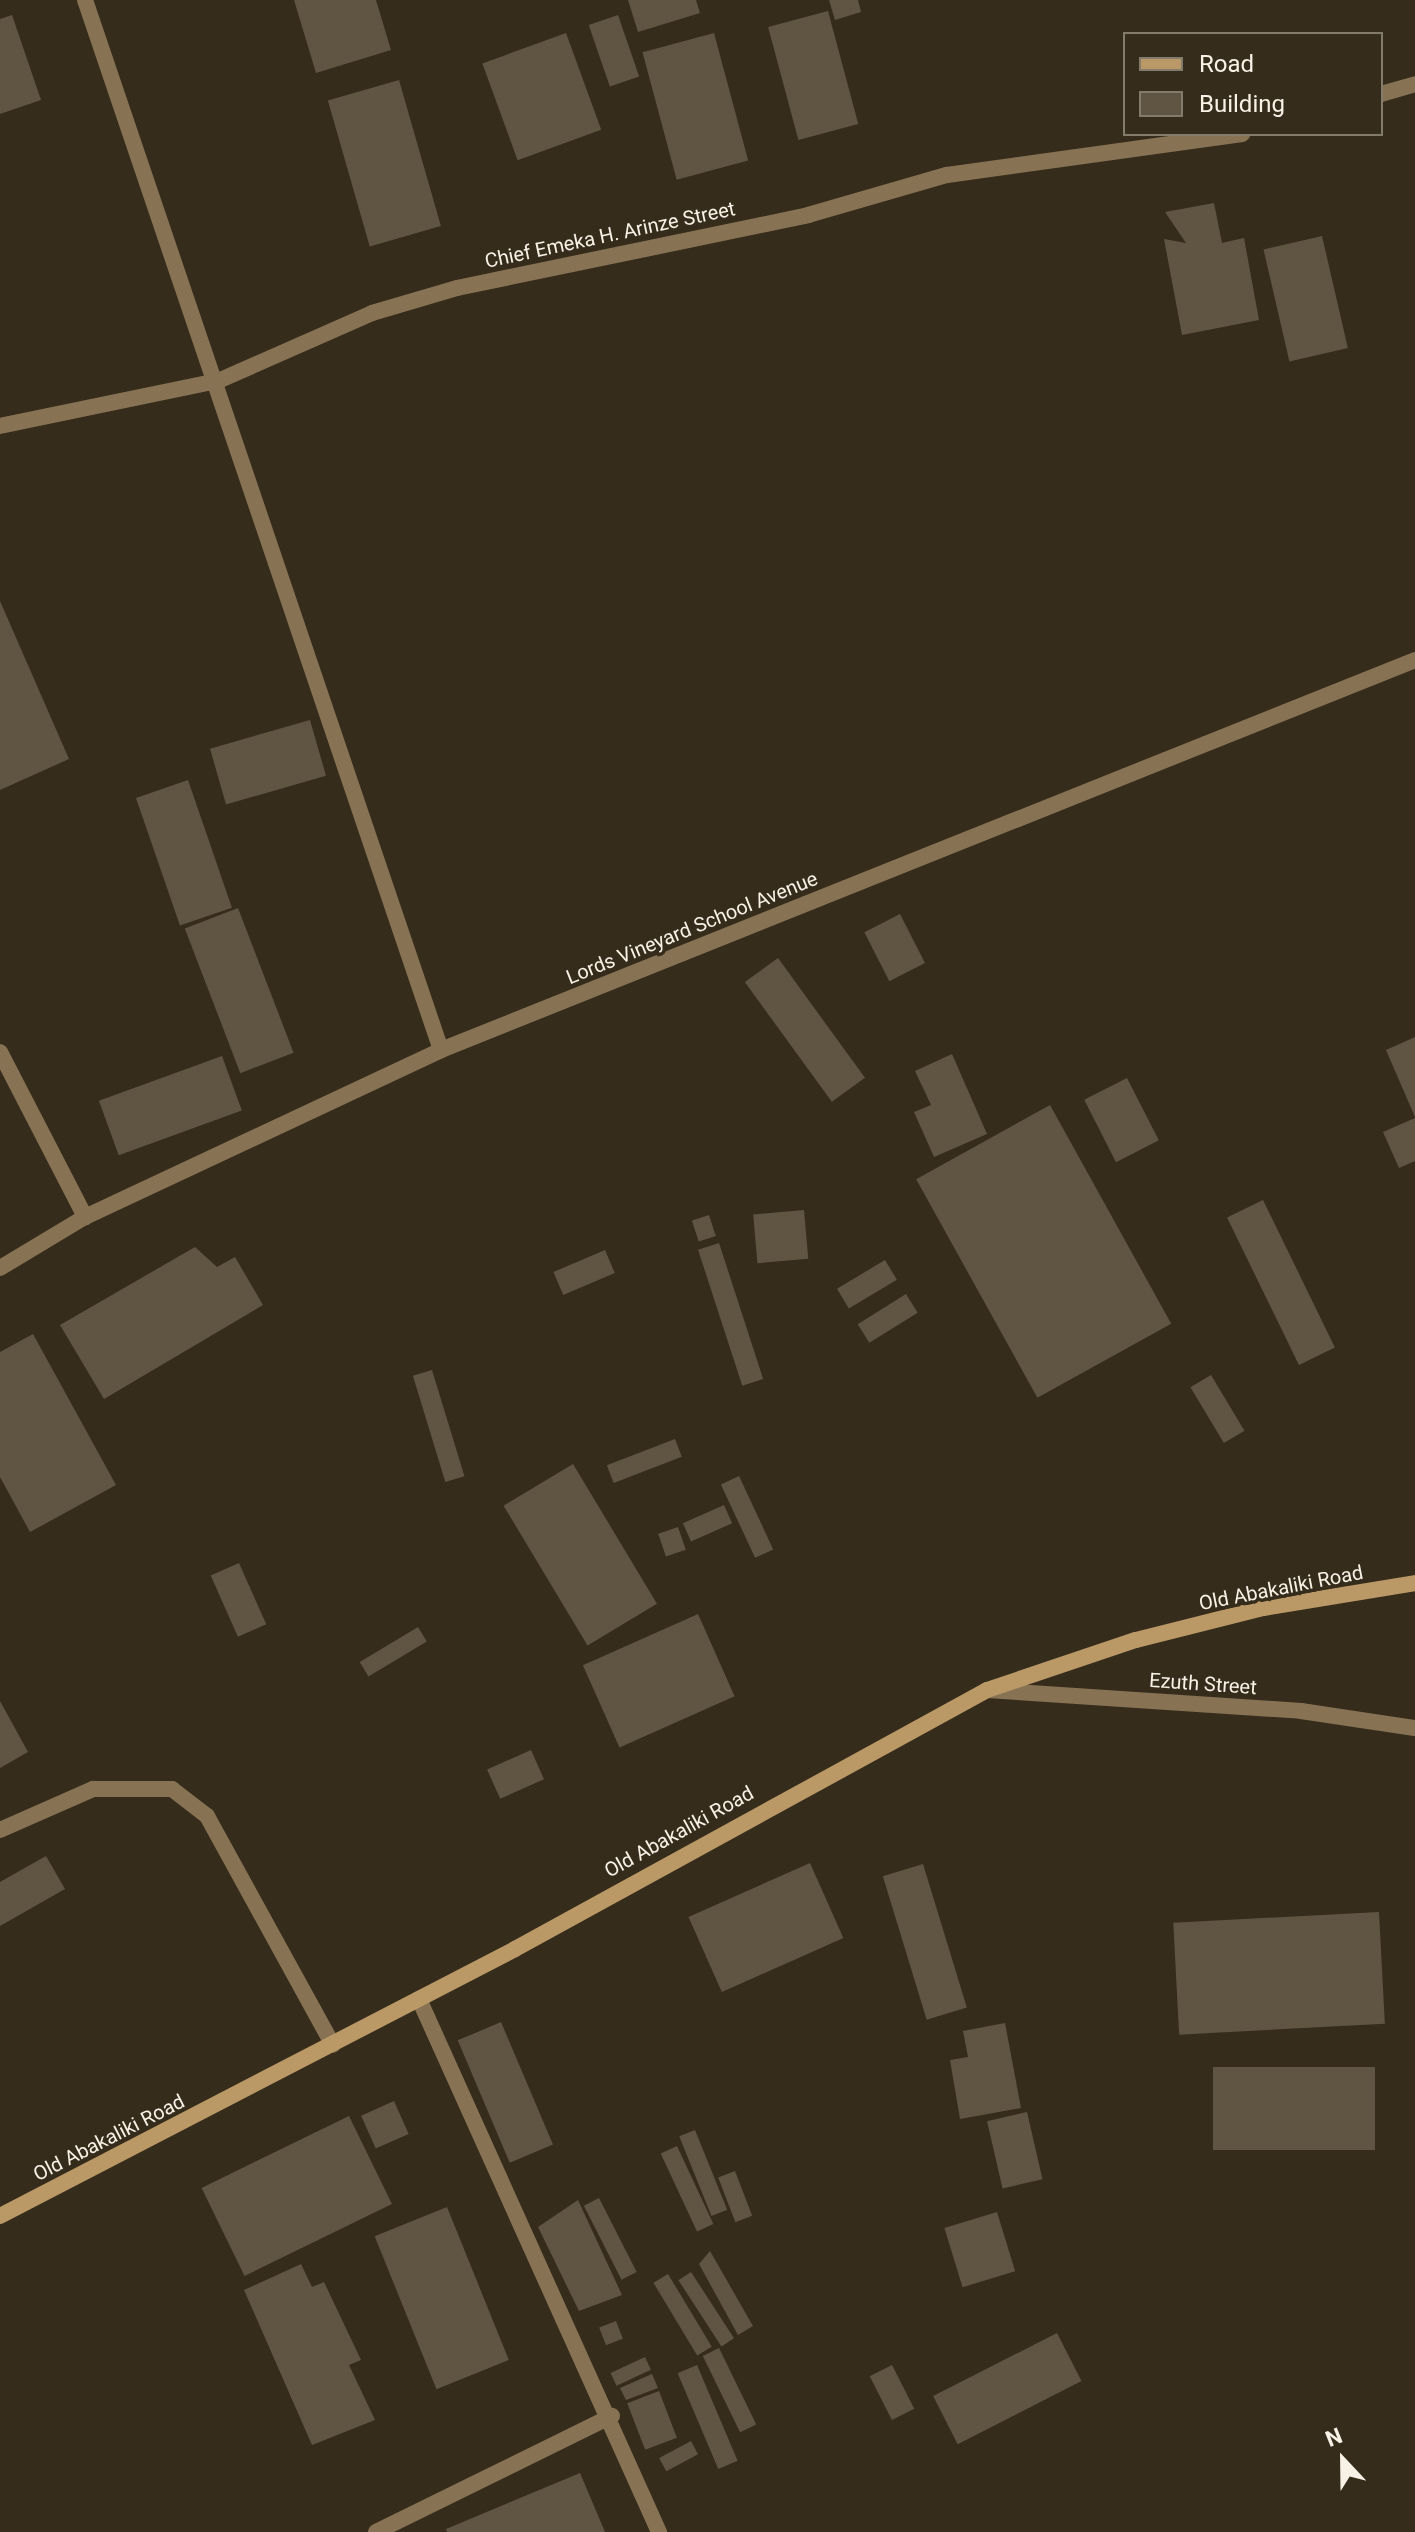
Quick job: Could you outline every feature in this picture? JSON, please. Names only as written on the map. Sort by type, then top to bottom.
[{"type":"main road","name":"Old Abakaliki Road","points":[[0,2216],[333,2045],[987,1690],[1249,1611],[1415,1583]]},
{"type":"street","points":[[85,0],[218,381],[441,1050]]},
{"type":"street","points":[[1383,93],[1415,84]]},
{"type":"street","name":"Chief Emeka H. Arinze Street","points":[[0,426],[218,381],[372,313],[457,288],[808,215],[947,175],[1228,136]]},
{"type":"street","name":"Lords Vineyard School Avenue","points":[[0,1268],[85,1217],[441,1050],[1415,660]]},
{"type":"street","points":[[0,1052],[85,1217]]},
{"type":"street","name":"Ezuth Street","points":[[987,1690],[1301,1711],[1415,1728]]},
{"type":"street","points":[[0,1830],[93,1789],[172,1789],[207,1816],[333,2045]]},
{"type":"street","points":[[419,1999],[612,2416],[659,2532]]},
{"type":"street","points":[[376,2532],[612,2416]]},
{"type":"building","points":[[294,0],[376,0],[391,50],[316,73]]},
{"type":"building","points":[[628,0],[696,0],[700,13],[638,32]]},
{"type":"building","points":[[829,0],[858,0],[861,12],[835,20]]},
{"type":"building","points":[[828,11],[858,124],[798,140],[768,27]]},
{"type":"building","points":[[12,15],[41,100],[0,114],[0,19]]},
{"type":"building","points":[[618,15],[639,76],[610,87],[589,25]]},
{"type":"building","points":[[566,33],[601,130],[518,160],[482,63]]},
{"type":"building","points":[[714,33],[748,161],[677,180],[643,52]]},
{"type":"building","points":[[399,80],[441,226],[370,247],[328,100]]},
{"type":"building","points":[[1214,203],[1222,243],[1244,238],[1259,320],[1182,335],[1164,239],[1186,243],[1165,212]]},
{"type":"building","points":[[1322,236],[1348,348],[1289,362],[1264,249]]},
{"type":"building","points":[[0,601],[69,759],[0,790]]},
{"type":"building","points":[[310,720],[326,776],[226,804],[210,749]]},
{"type":"building","points":[[188,780],[232,908],[180,926],[136,798]]},
{"type":"building","points":[[238,908],[294,1053],[240,1073],[185,928]]},
{"type":"building","points":[[900,914],[925,963],[889,981],[864,932]]},
{"type":"building","points":[[778,958],[865,1078],[832,1102],[745,982]]},
{"type":"building","points":[[1415,1037],[1415,1117],[1386,1050]]},
{"type":"building","points":[[952,1054],[987,1134],[934,1157],[914,1112],[931,1105],[915,1071]]},
{"type":"building","points":[[222,1056],[242,1111],[119,1155],[99,1101]]},
{"type":"building","points":[[1127,1078],[1159,1140],[1116,1162],[1084,1100]]},
{"type":"building","points":[[1050,1105],[1171,1324],[1037,1398],[916,1179]]},
{"type":"building","points":[[1415,1118],[1415,1161],[1399,1168],[1383,1132]]},
{"type":"building","points":[[1263,1200],[1335,1347],[1299,1365],[1227,1218]]},
{"type":"building","points":[[804,1210],[808,1259],[757,1263],[753,1214]]},
{"type":"building","points":[[709,1215],[716,1236],[699,1241],[692,1221]]},
{"type":"building","points":[[719,1243],[763,1379],[742,1386],[698,1250]]},
{"type":"building","points":[[195,1247],[217,1267],[235,1257],[263,1305],[104,1399],[60,1325]]},
{"type":"building","points":[[605,1250],[615,1273],[563,1295],[553,1272]]},
{"type":"building","points":[[885,1260],[897,1280],[849,1309],[837,1289]]},
{"type":"building","points":[[906,1294],[918,1313],[869,1343],[858,1324]]},
{"type":"building","points":[[33,1334],[116,1485],[30,1532],[0,1477],[0,1352]]},
{"type":"building","points":[[432,1370],[464,1476],[445,1482],[413,1376]]},
{"type":"building","points":[[1211,1375],[1244,1431],[1224,1443],[1190,1387]]},
{"type":"building","points":[[675,1439],[682,1457],[614,1483],[607,1465]]},
{"type":"building","points":[[573,1464],[657,1604],[588,1645],[504,1506]]},
{"type":"building","points":[[739,1476],[773,1549],[755,1558],[721,1484]]},
{"type":"building","points":[[724,1505],[732,1523],[691,1542],[683,1523]]},
{"type":"building","points":[[678,1527],[686,1550],[666,1557],[658,1534]]},
{"type":"building","points":[[239,1563],[266,1624],[238,1637],[211,1576]]},
{"type":"building","points":[[698,1614],[735,1696],[619,1747],[583,1665]]},
{"type":"building","points":[[418,1627],[427,1642],[368,1677],[360,1662]]},
{"type":"building","points":[[0,1701],[28,1752],[0,1768]]},
{"type":"building","points":[[531,1750],[544,1779],[500,1799],[487,1770]]},
{"type":"building","points":[[46,1856],[65,1889],[0,1926],[0,1882]]},
{"type":"building","points":[[810,1863],[843,1938],[722,1992],[688,1917]]},
{"type":"building","points":[[923,1864],[967,2007],[927,2020],[883,1876]]},
{"type":"building","points":[[1379,1912],[1385,2024],[1179,2035],[1173,1923]]},
{"type":"building","points":[[501,2022],[553,2144],[510,2163],[458,2040]]},
{"type":"building","points":[[1005,2023],[1021,2108],[960,2119],[950,2060],[968,2057],[963,2031]]},
{"type":"building","points":[[1213,2067],[1375,2067],[1375,2150],[1213,2150]]},
{"type":"building","points":[[394,2101],[409,2134],[376,2149],[361,2116]]},
{"type":"building","points":[[1027,2112],[1043,2179],[1003,2188],[987,2121]]},
{"type":"building","points":[[349,2116],[392,2204],[245,2276],[202,2188]]},
{"type":"building","points":[[695,2130],[727,2210],[711,2216],[679,2136]]},
{"type":"building","points":[[677,2146],[713,2224],[697,2232],[661,2154]]},
{"type":"building","points":[[735,2171],[752,2216],[735,2222],[718,2177]]},
{"type":"building","points":[[599,2198],[637,2272],[622,2280],[584,2206]]},
{"type":"building","points":[[578,2200],[622,2295],[579,2311],[538,2227]]},
{"type":"building","points":[[447,2207],[509,2360],[436,2389],[375,2236]]},
{"type":"building","points":[[997,2212],[1015,2271],[963,2287],[944,2228]]},
{"type":"building","points":[[710,2251],[753,2326],[738,2335],[699,2264]]},
{"type":"building","points":[[301,2264],[312,2287],[324,2282],[361,2360],[349,2365],[375,2420],[312,2445],[244,2290]]},
{"type":"building","points":[[691,2272],[734,2338],[721,2346],[678,2280]]},
{"type":"building","points":[[668,2274],[712,2347],[697,2356],[653,2283]]},
{"type":"building","points":[[616,2321],[623,2339],[606,2345],[599,2327]]},
{"type":"building","points":[[1057,2333],[1082,2381],[958,2444],[933,2396]]},
{"type":"building","points":[[719,2348],[756,2424],[740,2432],[703,2356]]},
{"type":"building","points":[[645,2357],[651,2370],[616,2386],[611,2373]]},
{"type":"building","points":[[697,2365],[738,2461],[718,2469],[678,2373]]},
{"type":"building","points":[[892,2365],[914,2409],[892,2420],[870,2376]]},
{"type":"building","points":[[652,2374],[658,2388],[626,2400],[620,2388]]},
{"type":"building","points":[[659,2391],[677,2438],[645,2450],[627,2403]]},
{"type":"building","points":[[691,2441],[698,2454],[666,2471],[659,2458]]},
{"type":"building","points":[[580,2473],[605,2532],[447,2532],[446,2529]]}]
